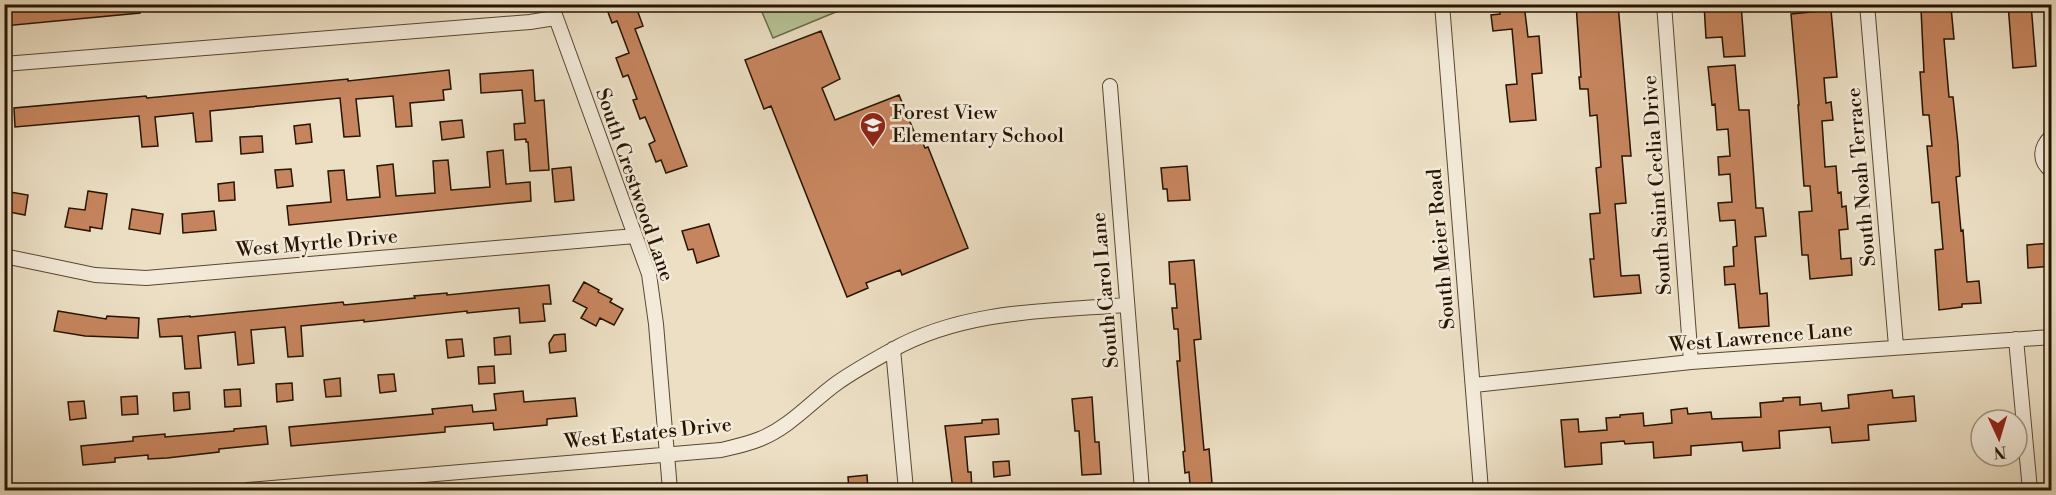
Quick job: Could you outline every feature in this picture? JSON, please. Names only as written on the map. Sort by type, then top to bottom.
[{"type":"street","name":"South Meier Road","points":[[1442,4],[1481,490]]},
{"type":"street","name":"South Saint Ceclia Drive","points":[[1664,4],[1691,362]]},
{"type":"street","name":"South Noah Terrace","points":[[1867,4],[1896,346]]},
{"type":"street","points":[[4,64],[471,27],[553,11]]},
{"type":"street","name":"South Crestwood Lane","points":[[553,11],[649,274],[656,324],[670,490]]},
{"type":"street","name":"South Carol Lane","points":[[1110,86],[1142,490]]},
{"type":"street","points":[[2052,136],[2045,143],[2042,152],[2044,164],[2052,171]]},
{"type":"street","name":"West Myrtle Drive","points":[[4,256],[95,275],[146,278],[635,236]]},
{"type":"street","name":"West Estates Drive","points":[[248,490],[721,450],[762,439],[791,421],[838,382],[893,349],[936,329],[990,316],[1126,305]]},
{"type":"street","name":"West Lawrence Lane","points":[[1474,385],[1691,362],[2052,337]]},
{"type":"street","points":[[2016,339],[2030,490]]},
{"type":"street","points":[[893,349],[906,490]]},
{"type":"green space","points":[[759,5],[841,5],[843,9],[773,38]]},
{"type":"building","points":[[36,4],[140,4],[140,13],[4,26],[4,7]]},
{"type":"building","points":[[605,4],[635,4],[643,26],[635,29],[687,166],[666,173],[661,160],[656,162],[649,144],[655,141],[645,117],[640,119],[633,100],[637,99],[628,75],[623,77],[616,58],[629,53],[617,21],[612,23]]},
{"type":"building","points":[[1499,4],[1524,4],[1528,37],[1539,36],[1542,73],[1532,74],[1536,120],[1510,122],[1506,85],[1517,84],[1512,29],[1493,31],[1491,15],[1500,14]]},
{"type":"building","points":[[1576,4],[1618,4],[1631,156],[1622,156],[1626,203],[1615,204],[1621,276],[1639,275],[1641,293],[1594,297],[1590,259],[1594,259],[1590,214],[1600,213],[1596,168],[1601,167],[1597,115],[1590,116],[1588,89],[1580,89]]},
{"type":"building","points":[[1704,4],[1741,4],[1745,56],[1724,57],[1722,37],[1706,38]]},
{"type":"building","points":[[2008,4],[2031,4],[2036,66],[2013,68]]},
{"type":"building","points":[[1951,7],[1954,39],[1944,39],[1949,97],[1953,97],[1958,144],[1960,176],[1956,177],[1961,231],[1963,230],[1967,282],[1979,281],[1981,303],[1962,304],[1962,307],[1939,310],[1935,250],[1943,249],[1939,202],[1932,203],[1927,146],[1932,146],[1929,115],[1923,115],[1920,72],[1924,72],[1921,9]]},
{"type":"building","points":[[1831,10],[1837,77],[1824,78],[1826,103],[1831,102],[1833,120],[1822,121],[1825,167],[1836,166],[1838,193],[1841,192],[1842,207],[1846,206],[1848,229],[1839,230],[1841,259],[1851,258],[1852,275],[1810,279],[1808,255],[1802,255],[1799,212],[1812,211],[1810,186],[1804,186],[1791,14]]},
{"type":"building","points":[[821,31],[840,79],[822,88],[835,120],[899,95],[915,134],[918,132],[925,148],[928,147],[968,248],[902,275],[900,270],[866,283],[868,288],[847,297],[771,106],[764,109],[745,60]]},
{"type":"building","points":[[1735,65],[1739,110],[1749,110],[1756,208],[1763,208],[1766,236],[1755,237],[1760,294],[1767,293],[1769,326],[1739,328],[1735,284],[1725,285],[1724,267],[1734,266],[1733,247],[1737,246],[1735,220],[1720,221],[1718,203],[1732,202],[1730,174],[1719,175],[1718,157],[1730,156],[1728,129],[1717,130],[1708,67]]},
{"type":"building","points":[[449,70],[451,89],[443,90],[444,100],[410,103],[412,126],[396,127],[393,96],[356,99],[360,136],[344,137],[340,98],[210,111],[212,141],[196,142],[193,113],[155,117],[158,146],[142,147],[139,116],[15,127],[14,108],[348,79],[348,81]]},
{"type":"building","points":[[533,70],[535,101],[544,100],[549,170],[530,171],[528,142],[526,139],[515,140],[514,124],[525,123],[522,90],[481,93],[480,74]]},
{"type":"building","points":[[462,120],[464,137],[442,140],[440,122]]},
{"type":"building","points":[[310,124],[312,142],[296,144],[294,126]]},
{"type":"building","points":[[262,136],[263,152],[241,154],[240,137]]},
{"type":"building","points":[[503,150],[506,184],[530,182],[531,201],[289,225],[287,206],[331,202],[328,171],[344,170],[347,200],[380,197],[377,166],[393,164],[396,196],[435,193],[433,161],[448,160],[451,190],[490,187],[487,152]]},
{"type":"building","points":[[1187,166],[1190,200],[1168,201],[1167,189],[1163,189],[1161,168]]},
{"type":"building","points":[[571,167],[574,200],[555,202],[552,169]]},
{"type":"building","points":[[291,169],[293,186],[277,188],[275,170]]},
{"type":"building","points":[[234,182],[235,200],[219,201],[218,184]]},
{"type":"building","points":[[4,191],[28,195],[25,215],[4,211]]},
{"type":"building","points":[[88,191],[107,194],[102,229],[90,227],[90,231],[65,227],[69,208],[85,210]]},
{"type":"building","points":[[132,209],[163,214],[160,234],[129,229]]},
{"type":"building","points":[[214,211],[216,230],[183,233],[182,214]]},
{"type":"building","points":[[709,224],[719,256],[697,263],[693,249],[688,250],[682,231]]},
{"type":"building","points":[[2052,243],[2052,266],[2028,268],[2027,245]]},
{"type":"building","points":[[1194,260],[1201,339],[1194,340],[1204,450],[1209,449],[1212,483],[1190,485],[1189,472],[1185,473],[1183,452],[1185,451],[1177,361],[1180,361],[1178,329],[1174,329],[1172,308],[1177,308],[1175,284],[1170,284],[1169,262]]},
{"type":"building","points":[[584,282],[612,299],[610,302],[623,309],[614,325],[600,318],[596,326],[581,318],[587,308],[573,301]]},
{"type":"building","points":[[549,285],[551,304],[543,304],[545,321],[520,323],[519,308],[301,326],[303,356],[288,357],[285,327],[251,330],[254,363],[238,365],[235,332],[198,336],[201,368],[185,369],[182,336],[160,337],[158,319],[343,302],[344,305],[415,298],[414,296]]},
{"type":"building","points":[[58,311],[106,319],[107,316],[139,318],[138,338],[85,336],[54,331]]},
{"type":"building","points":[[565,334],[566,351],[550,353],[549,343],[554,335]]},
{"type":"building","points":[[510,336],[511,354],[495,355],[494,338]]},
{"type":"building","points":[[462,339],[464,356],[448,358],[446,340]]},
{"type":"building","points":[[494,366],[495,383],[479,384],[478,367]]},
{"type":"building","points":[[394,374],[396,391],[380,393],[378,375]]},
{"type":"building","points":[[340,378],[341,396],[326,397],[324,380]]},
{"type":"building","points":[[292,383],[293,400],[277,402],[276,384]]},
{"type":"building","points":[[240,389],[241,406],[225,407],[224,390]]},
{"type":"building","points":[[1892,390],[1893,398],[1914,396],[1916,421],[1868,425],[1869,440],[1832,443],[1830,427],[1779,431],[1780,448],[1743,451],[1742,442],[1691,446],[1691,455],[1654,458],[1653,442],[1601,443],[1602,464],[1565,467],[1561,420],[1578,419],[1579,432],[1607,430],[1606,418],[1620,417],[1620,415],[1643,413],[1644,426],[1672,423],[1671,410],[1687,408],[1688,414],[1711,412],[1712,419],[1761,417],[1760,403],[1783,401],[1783,398],[1800,397],[1800,405],[1821,403],[1822,411],[1849,408],[1848,395]]},
{"type":"building","points":[[523,391],[524,402],[575,398],[577,416],[547,419],[547,425],[494,430],[493,423],[445,427],[445,432],[291,446],[289,427],[433,414],[432,409],[472,405],[473,412],[496,410],[494,394]]},
{"type":"building","points":[[189,392],[190,409],[174,411],[173,393]]},
{"type":"building","points":[[137,396],[138,414],[122,415],[121,397]]},
{"type":"building","points":[[1092,397],[1095,442],[1099,442],[1101,474],[1082,475],[1079,431],[1075,431],[1072,399]]},
{"type":"building","points":[[84,401],[86,418],[70,420],[68,402]]},
{"type":"building","points":[[998,419],[999,434],[965,437],[972,490],[953,490],[945,426],[982,423],[982,420]]},
{"type":"building","points":[[266,426],[268,444],[167,458],[148,459],[148,455],[115,458],[115,462],[83,465],[81,446],[133,441],[133,437],[165,434],[165,437]]},
{"type":"building","points":[[1009,461],[1010,475],[994,477],[993,462]]},
{"type":"building","points":[[867,475],[868,490],[849,490],[848,477]]},
{"type":"place","name":"Forest View Elementary School","points":[[873,148]]}]
